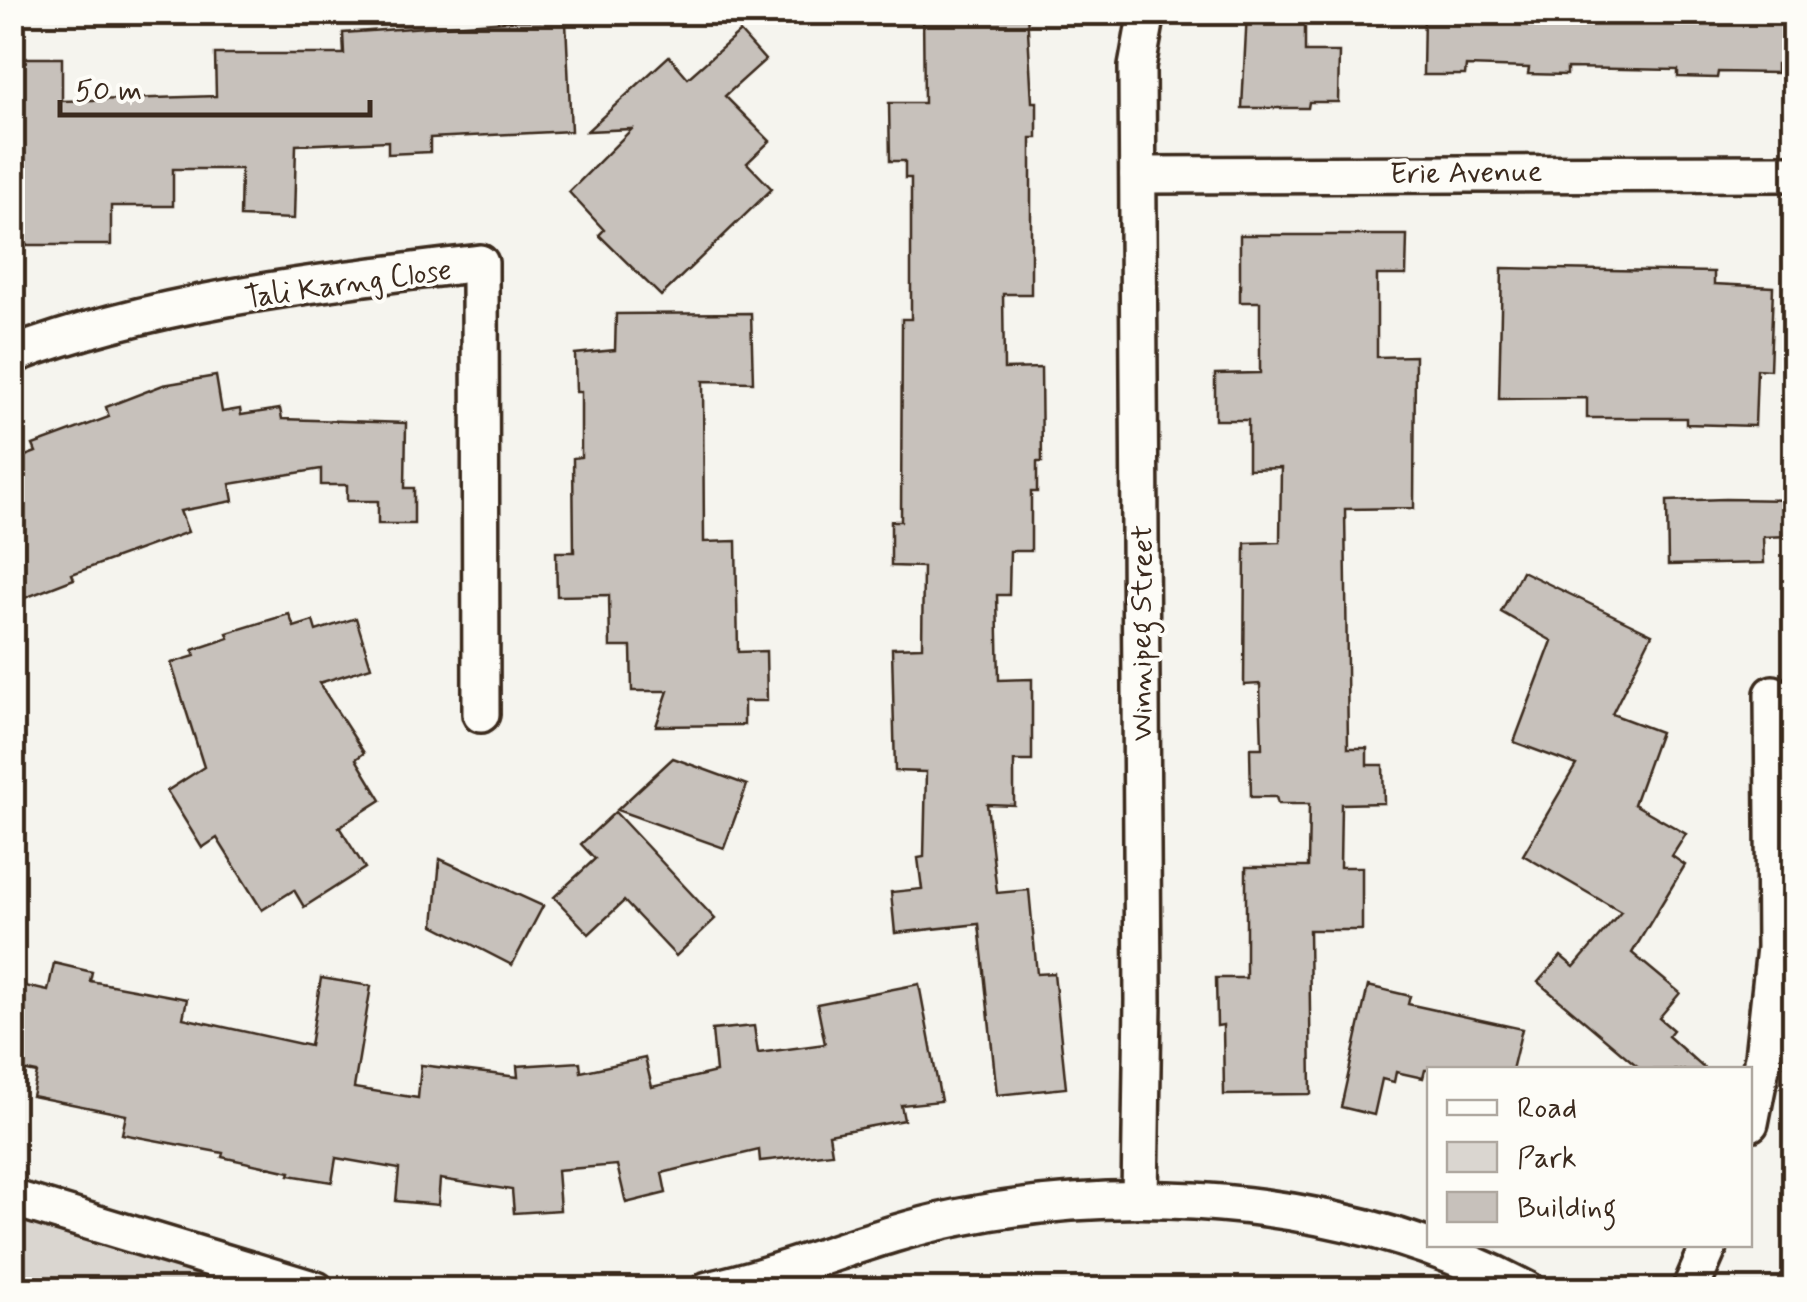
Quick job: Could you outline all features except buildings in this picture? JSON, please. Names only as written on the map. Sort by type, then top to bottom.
[{"type":"street","name":"Winnipeg Street","points":[[1125,12],[1137,67]]},
{"type":"street","name":"Winnipeg Street","points":[[1140,1199],[1144,1000],[1137,67],[1146,12]]},
{"type":"street","name":"Erie Avenue","points":[[1138,175],[1794,173]]},
{"type":"street","name":"Tali Karng Close","points":[[12,356],[111,323],[315,283],[480,264],[481,714]]},
{"type":"street","points":[[1752,1113],[1763,1057],[1775,948],[1772,694]]},
{"type":"street","points":[[12,1198],[316,1290]]},
{"type":"street","points":[[708,1290],[954,1218],[1026,1206],[1140,1199],[1239,1205],[1327,1221],[1447,1255],[1527,1290]]},
{"type":"street","points":[[1690,1290],[1709,1247]]},
{"type":"green space","points":[[13,1198],[316,1290],[13,1290]]}]
